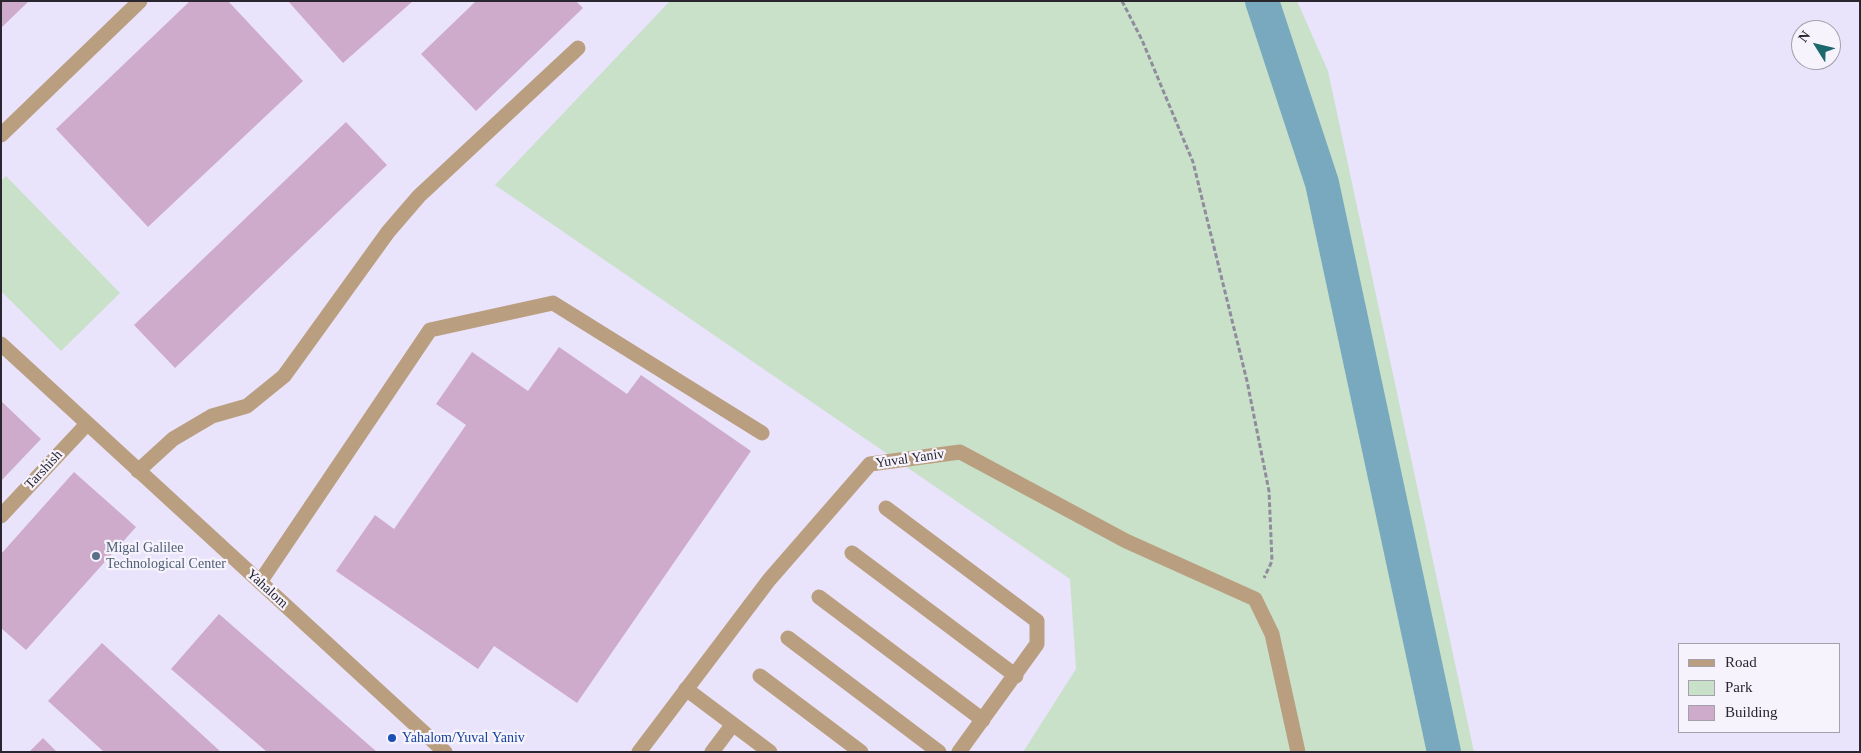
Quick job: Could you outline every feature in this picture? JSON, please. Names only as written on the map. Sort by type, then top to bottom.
[{"type":"street","points":[[1,135],[140,1]]},
{"type":"street","points":[[138,470],[173,438],[212,416],[248,406],[284,376],[388,232],[419,196],[578,48]]},
{"type":"street","points":[[260,582],[430,330],[553,303],[762,433]]},
{"type":"street","name":"Yahalom","points":[[1,344],[445,752]]},
{"type":"street","name":"Tarshish","points":[[1,516],[87,424]]},
{"type":"street","name":"Yuval Yaniv","points":[[639,752],[769,580],[870,464],[960,452],[1126,541],[1255,600]]},
{"type":"street","points":[[886,508],[1037,621],[1037,644],[1016,676],[959,752]]},
{"type":"street","points":[[852,553],[1016,676]]},
{"type":"street","points":[[819,598],[983,720]]},
{"type":"street","points":[[1255,600],[1272,634],[1298,752]]},
{"type":"street","points":[[788,638],[939,752]]},
{"type":"street","points":[[760,676],[861,752]]},
{"type":"street","points":[[686,689],[770,752]]},
{"type":"street","points":[[712,752],[733,724]]},
{"type":"path","points":[[1122,1],[1142,40],[1193,162],[1246,381],[1269,491],[1272,561],[1255,600]]},
{"type":"green space","points":[[670,1],[1297,1],[1328,71],[1474,752],[1023,752],[1076,669],[1070,579],[495,185]]},
{"type":"green space","points":[[6,176],[120,293],[61,351],[1,291],[1,181]]},
{"type":"building","points":[[1,1],[29,1],[1,28]]},
{"type":"building","points":[[190,1],[228,1],[303,81],[148,227],[56,129]]},
{"type":"building","points":[[288,1],[413,1],[343,63]]},
{"type":"building","points":[[476,1],[576,1],[583,8],[476,111],[421,54]]},
{"type":"building","points":[[346,122],[387,165],[175,368],[134,325]]},
{"type":"building","points":[[559,347],[627,394],[641,375],[751,451],[577,703],[494,646],[478,669],[336,571],[375,515],[394,529],[466,425],[436,404],[472,352],[528,391]]},
{"type":"building","points":[[1,401],[41,439],[1,481]]},
{"type":"building","points":[[74,472],[136,527],[26,650],[1,628],[1,554]]},
{"type":"building","points":[[219,614],[377,752],[267,752],[171,669]]},
{"type":"building","points":[[102,643],[221,752],[104,752],[48,701]]},
{"type":"building","points":[[43,738],[57,752],[29,752]]},
{"type":"waterway","points":[[1262,1],[1322,183],[1444,752]]},
{"type":"place","name":"Migal Galilee Technological Center","points":[[96,556]]},
{"type":"place","name":"Yahalom/Yuval Yaniv","points":[[392,738]]}]
